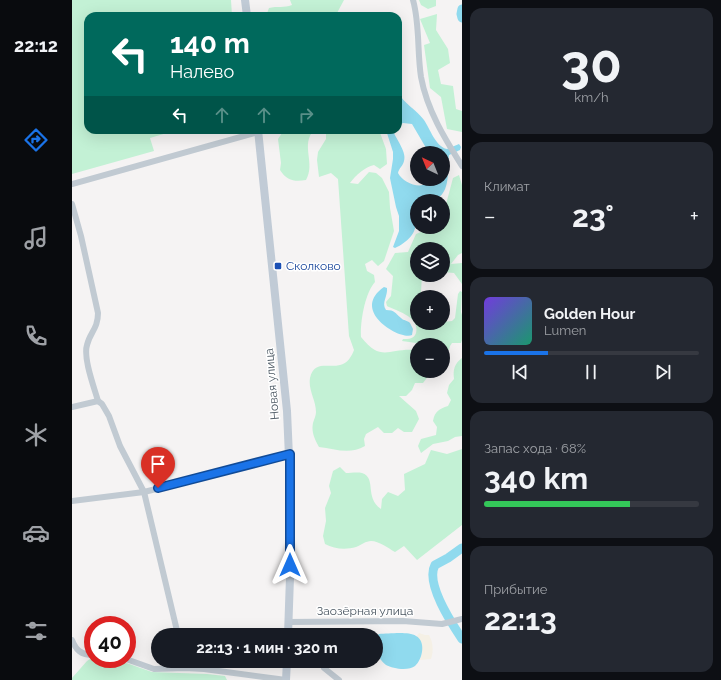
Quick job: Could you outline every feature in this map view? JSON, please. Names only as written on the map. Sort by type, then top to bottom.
[{"type":"street","points":[[245,0],[246,12]]},
{"type":"street","points":[[413,0],[418,28],[421,77],[426,96],[448,144],[462,166]]},
{"type":"street","points":[[72,184],[247,134]]},
{"type":"street","name":"Новая улица","points":[[258,134],[287,411],[290,454],[288,628]]},
{"type":"street","points":[[72,204],[81,236],[98,313],[97,324],[89,337],[85,354],[98,401],[102,404],[109,416],[120,446],[144,492],[176,628]]},
{"type":"street","points":[[72,407],[98,401]]},
{"type":"street","points":[[72,501],[144,492],[290,454]]},
{"type":"street","name":"Заозёрная улица","points":[[288,622],[388,621],[442,624],[462,619]]},
{"type":"street","points":[[72,640],[78,651],[84,654]]},
{"type":"street","points":[[136,663],[151,668]]},
{"type":"street","points":[[151,668],[185,668],[286,680],[287,668]]},
{"type":"street","points":[[324,668],[339,680]]},
{"type":"green space","points":[[72,0],[231,0],[232,12],[84,12],[84,134],[164,134],[150,138],[154,151],[72,174]]},
{"type":"green space","points":[[290,0],[344,0],[338,12],[268,12],[269,8],[292,5]]},
{"type":"green space","points":[[419,0],[436,0],[436,6],[428,9],[421,5]]},
{"type":"green space","points":[[437,14],[436,30],[448,49],[450,63],[438,70],[441,84],[453,86],[456,109],[462,111],[462,132],[447,129],[441,97],[430,88],[424,45],[430,43],[420,19]]},
{"type":"green space","points":[[281,134],[311,134],[308,142],[310,167],[306,180],[298,181],[288,179],[280,170],[281,163],[278,139]]},
{"type":"green space","points":[[326,134],[380,134],[386,149],[387,164],[380,169],[374,165],[364,169],[350,183],[358,184],[369,172],[376,173],[382,178],[389,192],[394,231],[384,261],[378,266],[372,260],[365,264],[367,271],[374,275],[375,282],[368,293],[366,300],[361,324],[361,337],[374,350],[380,352],[410,350],[410,378],[427,378],[423,383],[415,383],[412,390],[406,396],[399,396],[416,411],[419,419],[412,432],[404,432],[398,428],[392,433],[384,433],[378,427],[366,434],[364,439],[365,446],[348,451],[319,447],[313,433],[313,423],[316,412],[310,387],[312,372],[318,367],[335,366],[345,363],[351,357],[354,350],[349,336],[338,179],[331,173],[319,177],[317,160],[318,152],[326,139]]},
{"type":"green space","points":[[459,175],[462,185],[462,253],[458,255],[451,264],[462,263],[462,284],[454,273],[450,273],[450,242],[412,242],[416,234],[450,234],[450,194],[449,194],[453,178]]},
{"type":"green space","points":[[410,248],[410,282],[422,282],[421,290],[410,290],[410,318],[407,315],[387,306],[386,302],[391,296],[393,276],[386,269],[395,253],[408,252]]},
{"type":"green space","points":[[460,291],[462,292],[461,343],[452,343],[450,346],[450,338],[413,338],[416,330],[450,330],[450,321],[455,318],[458,294]]},
{"type":"green space","points":[[403,339],[409,339],[410,342],[402,341]]},
{"type":"green space","points":[[462,358],[462,436],[433,444],[421,453],[418,446],[421,439],[436,435],[437,427],[433,421],[435,415],[442,408],[448,406],[451,400],[447,393],[449,385],[454,379],[454,370],[456,365]]},
{"type":"green space","points":[[462,449],[462,525],[417,560],[404,546],[395,552],[374,541],[348,548],[336,548],[325,544],[323,536],[326,521],[325,508],[331,493],[329,486],[333,471],[340,467],[346,473],[362,473],[366,475],[369,479],[373,499],[381,509],[382,499],[388,492],[398,496],[405,490],[404,474],[425,464],[431,450],[447,454]]},
{"type":"green space","points":[[84,664],[84,668],[136,668],[136,666],[152,672],[207,674],[225,676],[227,680],[72,680],[72,678]]},
{"type":"sand","points":[[419,633],[429,635],[433,647],[431,659],[420,660],[422,653],[417,636]]},
{"type":"water","points":[[402,98],[424,120],[436,141],[441,146],[425,146],[412,124],[402,124]]},
{"type":"water","points":[[387,134],[395,134],[403,150],[405,158],[398,173],[405,181],[410,183],[410,186],[446,186],[442,194],[410,194],[410,234],[412,234],[411,237],[395,248],[393,247],[399,231],[399,216],[390,178],[393,152]]},
{"type":"water","points":[[459,144],[461,147],[460,150],[450,155],[450,148]]},
{"type":"water","points":[[384,287],[387,288],[387,294],[384,302],[386,310],[393,311],[402,319],[408,321],[410,323],[410,330],[413,330],[412,335],[406,336],[398,333],[389,329],[381,322],[375,314],[372,305],[375,296]]},
{"type":"water","points":[[383,634],[412,634],[419,638],[422,650],[420,659],[415,666],[405,669],[386,665],[383,662]]},
{"type":"waterway","points":[[462,9],[462,18]]},
{"type":"waterway","points":[[462,548],[435,565],[433,573],[434,582],[441,603],[446,614],[462,639]]},
{"type":"place","name":"Сколково","points":[[278,266]]},
{"type":"route","points":[[158,488],[290,454],[290,565]]}]
